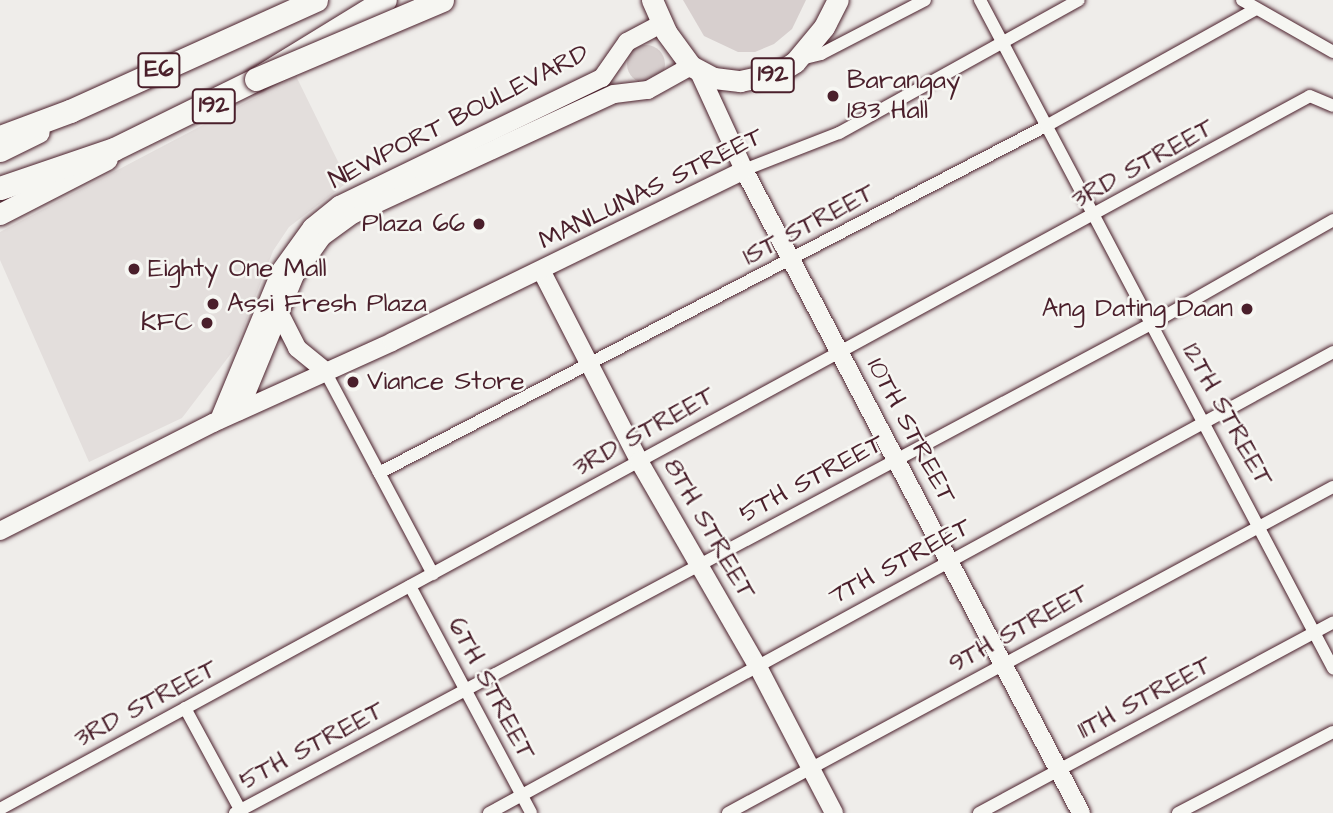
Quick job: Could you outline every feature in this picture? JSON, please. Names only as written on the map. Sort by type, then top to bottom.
[{"type":"highway","name":"E6","points":[[0,137],[70,111],[316,0]]},
{"type":"highway","name":"E6","points":[[0,188],[114,149],[256,79],[385,0]]},
{"type":"highway","points":[[256,79],[442,0]]},
{"type":"main road","name":"192","points":[[0,151],[328,0]]},
{"type":"main road","name":"192","points":[[0,214],[428,0]]},
{"type":"main road","points":[[652,0],[662,23],[695,69]]},
{"type":"main road","name":"192","points":[[695,69],[727,80],[753,80],[778,73],[797,60],[824,27],[838,0]]},
{"type":"street","points":[[797,60],[821,54],[925,0]]},
{"type":"street","name":"12TH STREET","points":[[980,0],[1151,324],[1260,523],[1333,668]]},
{"type":"street","name":"MANLUNAS STREET","points":[[239,411],[541,270],[744,170],[839,133],[1079,0]]},
{"type":"street","points":[[1242,0],[1333,52]]},
{"type":"street","name":"1ST STREET","points":[[379,473],[1046,126],[1256,9]]},
{"type":"street","name":"NEWPORT BOULEVARD","points":[[219,420],[281,270],[312,227],[339,205],[602,78],[627,42],[662,23]]},
{"type":"street","points":[[617,59],[619,76],[631,89]]},
{"type":"street","name":"NEWPORT BOULEVARD","points":[[239,411],[306,256],[321,237],[354,214],[631,89],[648,90],[695,69]]},
{"type":"street","name":"10TH STREET","points":[[695,69],[744,170],[1081,813]]},
{"type":"street","name":"3RD STREET","points":[[0,809],[839,352],[1094,217],[1310,96],[1333,106]]},
{"type":"street","name":"5TH STREET","points":[[239,812],[1151,324],[1333,220]]},
{"type":"street","name":"8TH STREET","points":[[541,270],[639,461],[757,665],[834,813]]},
{"type":"street","points":[[281,316],[297,348],[325,371],[433,573]]},
{"type":"street","name":"7TH STREET","points":[[488,813],[1333,352]]},
{"type":"street","points":[[0,531],[239,411]]},
{"type":"street","name":"9TH STREET","points":[[728,813],[1260,523],[1333,488]]},
{"type":"street","name":"6TH STREET","points":[[410,586],[531,813]]},
{"type":"street","name":"11TH STREET","points":[[979,813],[1333,622]]},
{"type":"street","points":[[185,708],[239,812]]},
{"type":"street","points":[[1178,813],[1333,732]]},
{"type":"shaded area","points":[[683,0],[806,0],[792,29],[774,44],[755,52],[738,52],[704,36]]},
{"type":"shaded area","points":[[646,45],[659,51],[665,64],[659,77],[646,83],[633,77],[627,64],[633,51]]},
{"type":"shaded area","name":"Eighty One Mall","points":[[296,76],[348,182],[289,227],[273,251],[236,347],[182,418],[89,462],[0,260],[0,232]]},
{"type":"place","name":"Barangay 183 Hall","points":[[833,96]]},
{"type":"place","name":"Plaza 66","points":[[479,224]]},
{"type":"place","name":"Eighty One Mall","points":[[134,269]]},
{"type":"place","name":"Assi Fresh Plaza","points":[[213,304]]},
{"type":"place","name":"Ang Dating Daan","points":[[1247,309]]},
{"type":"place","name":"KFC","points":[[207,323]]},
{"type":"place","name":"Viance Store","points":[[353,382]]}]
